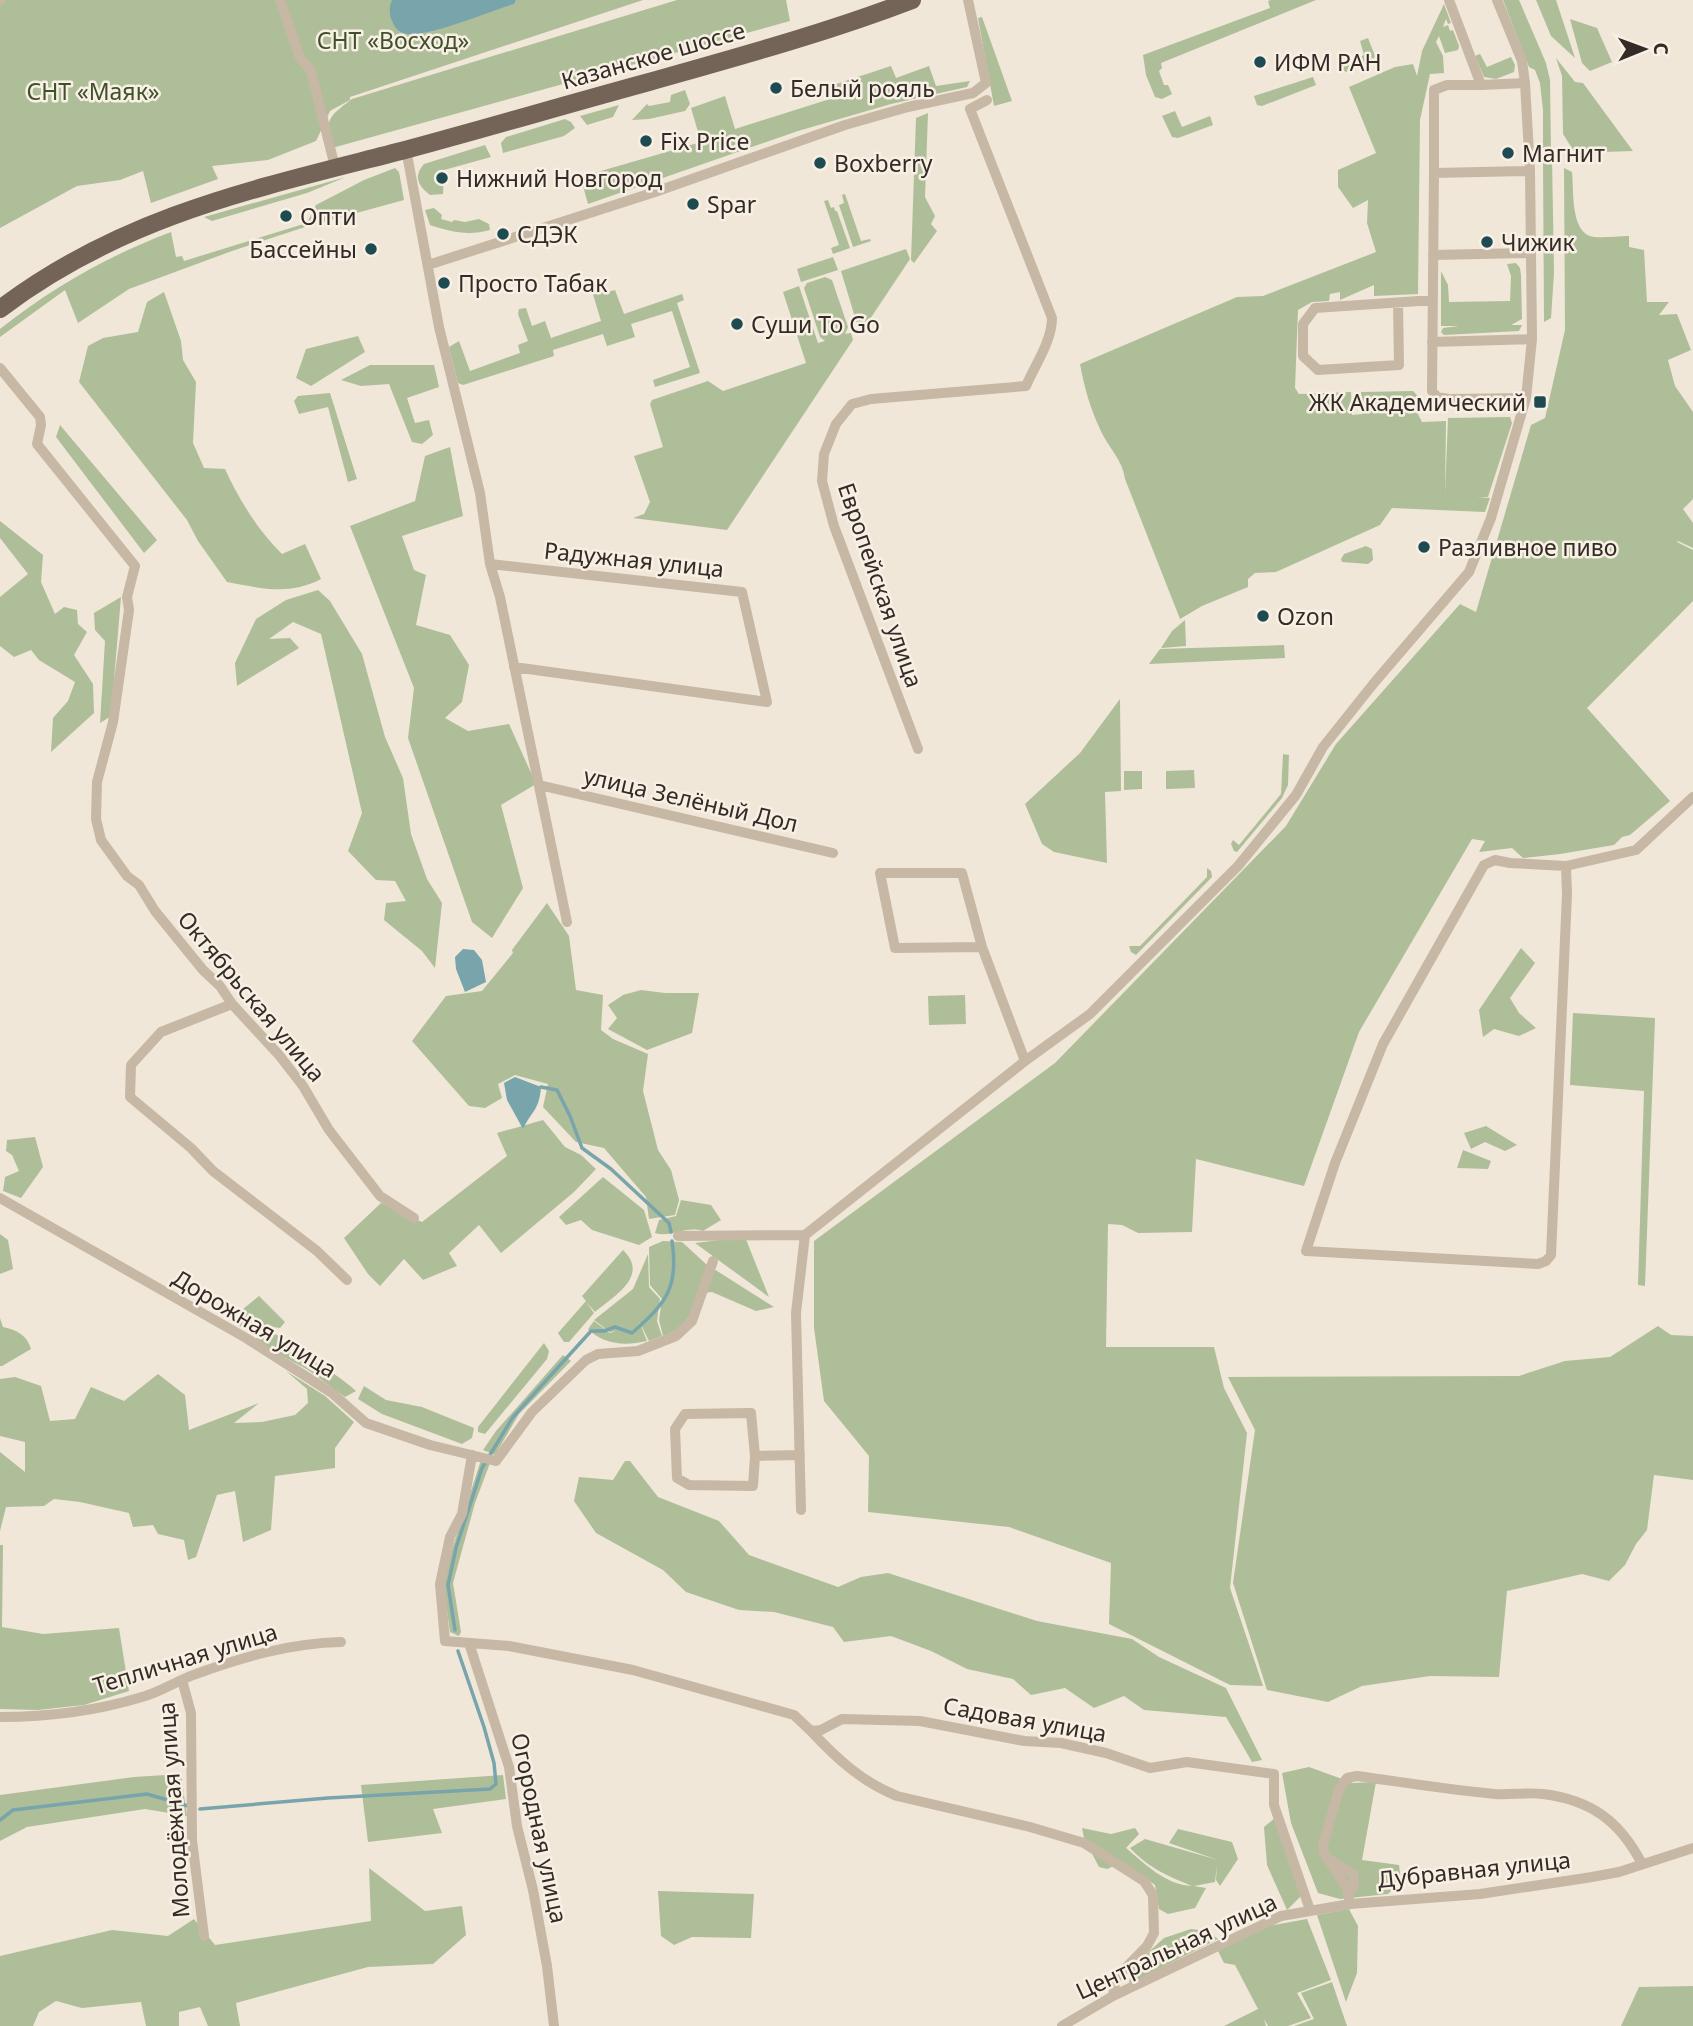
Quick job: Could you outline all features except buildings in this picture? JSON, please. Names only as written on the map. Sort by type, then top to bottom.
[{"type":"main road","name":"Казанское шоссе","points":[[335,167],[760,50],[912,0]]},
{"type":"main road","points":[[0,309],[67,263],[122,236],[212,201],[335,167]]},
{"type":"street","points":[[280,0],[300,58],[311,71],[335,167]]},
{"type":"street","points":[[428,265],[655,192],[845,125],[908,107],[973,93],[986,83],[968,0]]},
{"type":"street","points":[[1449,0],[1481,85]]},
{"type":"street","points":[[678,1236],[805,1235],[1025,1061],[1090,1014],[1238,866],[1296,795],[1323,747],[1382,673],[1469,572],[1491,517],[1526,398],[1532,339],[1531,171],[1525,83],[1522,61],[1497,0]]},
{"type":"street","points":[[1525,83],[1447,85],[1434,90],[1432,391],[1437,397],[1449,399],[1526,398]]},
{"type":"street","name":"Европейская улица","points":[[918,749],[835,526],[822,481],[824,454],[836,424],[852,404],[1026,386],[1052,328],[1052,318],[970,109],[987,100]]},
{"type":"street","points":[[406,149],[439,327],[481,498],[490,564],[500,597],[567,922]]},
{"type":"street","points":[[1434,173],[1531,171]]},
{"type":"street","points":[[1433,254],[1531,253]]},
{"type":"street","points":[[1398,303],[1399,365],[1318,370],[1303,356],[1303,324],[1315,308],[1398,303],[1433,301]]},
{"type":"street","points":[[1432,342],[1532,339]]},
{"type":"street","name":"Октябрьская улица","points":[[0,368],[40,417],[37,444],[135,566],[127,597],[129,610],[113,722],[97,782],[96,819],[101,840],[127,876],[139,885],[155,911],[203,970],[279,1055],[303,1086],[329,1130],[380,1196],[414,1218]]},
{"type":"street","name":"Радужная улица","points":[[490,564],[741,592],[767,702],[514,667]]},
{"type":"street","name":"улица Зелёный Дол","points":[[539,785],[833,853]]},
{"type":"street","points":[[1566,866],[1552,1255],[1538,1264],[1306,1251],[1335,1163],[1383,1044],[1484,865],[1495,860],[1566,866],[1636,850],[1693,797]]},
{"type":"street","points":[[982,947],[895,948],[880,873],[962,873],[982,947],[1025,1061]]},
{"type":"street","points":[[232,1004],[161,1032],[131,1065],[130,1097],[213,1171],[317,1251],[347,1280]]},
{"type":"street","name":"Дорожная улица","points":[[0,1198],[246,1338],[332,1393],[366,1423],[430,1445],[485,1458]]},
{"type":"street","points":[[801,1510],[796,1313],[805,1235]]},
{"type":"street","points":[[713,1261],[692,1321],[676,1336],[638,1351],[598,1354],[586,1360],[485,1458],[450,1537],[439,1584],[445,1641],[509,1646],[633,1670],[794,1715],[835,1756],[859,1776],[884,1791],[1084,1843],[1144,1881],[1151,1889],[1156,1913],[1152,1940],[1116,1978],[1113,1996]]},
{"type":"street","points":[[751,1413],[755,1456],[753,1486],[689,1486],[677,1478],[675,1429],[685,1414],[751,1413]]},
{"type":"street","points":[[755,1456],[800,1455]]},
{"type":"street","name":"Тепличная улица","points":[[0,1717],[62,1714],[98,1708],[144,1697],[193,1674],[258,1654],[312,1643],[341,1642]]},
{"type":"street","name":"Огородная улица","points":[[469,1643],[509,1767],[517,1826],[533,1890],[547,1966],[554,2026]]},
{"type":"street","name":"Молодёжная улица","points":[[182,1680],[191,1713],[192,1840],[204,1936]]},
{"type":"street","name":"Садовая улица","points":[[811,1731],[821,1730],[842,1719],[920,1721],[1024,1741],[1061,1742],[1150,1768],[1187,1762],[1274,1774],[1274,1805],[1310,1910]]},
{"type":"street","points":[[1349,1899],[1324,1853],[1323,1846],[1339,1789],[1347,1778],[1357,1776],[1496,1794],[1541,1794],[1575,1800],[1601,1812],[1618,1828],[1633,1845],[1642,1864]]},
{"type":"street","name":"Дубравная улица","points":[[1310,1910],[1349,1899],[1480,1894],[1592,1877],[1693,1848]]},
{"type":"street","name":"Центральная улица","points":[[1062,2026],[1113,1996],[1281,1916],[1310,1910]]},
{"type":"green space","name":"СНТ «Маяк»","points":[[0,0],[643,0],[350,97],[350,100],[330,111],[316,141],[268,160],[212,166],[218,179],[151,203],[143,171],[120,180],[77,186],[0,228]]},
{"type":"green space","points":[[677,0],[786,0],[790,21],[332,148],[330,119],[352,99]]},
{"type":"green space","points":[[1316,0],[1161,63],[1162,68],[1159,71],[1164,85],[1168,85],[1172,94],[1162,99],[1155,97],[1146,75],[1143,55],[1270,8],[1268,1]]},
{"type":"green space","points":[[1503,0],[1519,0],[1546,63],[1550,80],[1551,153],[1543,153],[1540,83],[1535,70],[1529,67]]},
{"type":"green space","points":[[1536,0],[1556,0],[1575,58],[1551,36]]},
{"type":"green space","points":[[1444,4],[1451,23],[1448,24],[1446,19],[1443,27],[1448,25],[1450,31],[1453,30],[1459,46],[1458,50],[1445,53],[1439,36],[1436,42],[1443,56],[1444,73],[1430,74],[1420,120],[1418,294],[1374,296],[1374,285],[1340,300],[1340,292],[1330,294],[1329,301],[1312,302],[1298,310],[1295,388],[1299,394],[1351,392],[1352,415],[1362,414],[1361,392],[1413,391],[1418,396],[1418,414],[1422,422],[1446,421],[1445,494],[1448,418],[1510,417],[1512,423],[1488,497],[1477,497],[1490,498],[1485,512],[1392,508],[1380,525],[1276,572],[1255,573],[1248,579],[1248,587],[1202,606],[1180,619],[1124,472],[1093,413],[1080,364],[1237,297],[1263,296],[1376,252],[1367,223],[1368,200],[1353,208],[1338,187],[1338,170],[1376,153],[1349,87],[1395,67],[1413,64],[1417,76],[1422,51]]},
{"type":"green space","points":[[982,17],[1012,101],[994,106],[978,18]]},
{"type":"green space","points":[[1570,19],[1597,28],[1612,62],[1590,71],[1582,63]]},
{"type":"green space","points":[[1368,38],[1375,56],[1373,61],[1346,72],[1339,66],[1364,55],[1360,41]]},
{"type":"green space","points":[[1480,54],[1487,67],[1511,57],[1515,65],[1514,72],[1496,79],[1484,77],[1475,56]]},
{"type":"green space","points":[[1556,58],[1575,82],[1583,83],[1633,151],[1575,153],[1563,134],[1562,76]]},
{"type":"green space","points":[[891,66],[896,78],[929,66],[936,86],[970,81],[967,87],[891,104],[798,131],[588,204],[580,175],[701,142],[691,108],[725,96],[735,129],[833,98],[830,86]]},
{"type":"green space","points":[[1313,77],[1316,85],[1262,106],[1257,105],[1254,96]]},
{"type":"green space","points":[[685,90],[690,104],[685,111],[632,120],[647,104],[649,106],[670,102],[671,95]]},
{"type":"green space","points":[[619,105],[613,117],[587,125],[580,116]]},
{"type":"green space","points":[[1175,111],[1182,127],[1210,116],[1213,125],[1178,138],[1172,137],[1162,116]]},
{"type":"green space","points":[[928,113],[925,197],[935,216],[931,224],[937,231],[914,263],[911,260],[916,118]]},
{"type":"green space","points":[[565,119],[575,128],[564,136],[503,153],[501,143],[506,137]]},
{"type":"green space","points":[[485,145],[491,157],[444,170],[443,194],[430,195],[422,188],[418,177],[424,164]]},
{"type":"green space","points":[[1543,157],[1552,157],[1554,273],[1551,318],[1544,322]]},
{"type":"green space","points":[[395,168],[399,172],[404,200],[305,227],[129,289],[78,323],[65,290],[0,337],[0,329],[61,286],[148,241],[171,232],[176,257],[182,256],[184,261],[307,223],[316,205],[364,180]]},
{"type":"green space","points":[[1564,168],[1572,172],[1575,210],[1581,228],[1594,237],[1629,236],[1629,247],[1644,250],[1647,302],[1669,302],[1659,315],[1677,314],[1691,350],[1668,360],[1675,386],[1693,412],[1693,499],[1683,509],[1693,523],[1693,548],[1677,542],[1693,550],[1693,601],[1587,708],[1670,801],[1614,845],[1523,858],[1512,848],[1479,852],[1485,841],[1472,839],[1359,1032],[1304,1186],[1196,1159],[1192,1232],[1138,1233],[1122,1225],[1108,1224],[1106,1347],[1214,1347],[1224,1388],[1247,1433],[1230,1588],[1263,1686],[1230,1685],[1109,1624],[1111,1563],[1009,1527],[868,1512],[869,1456],[824,1401],[814,1328],[814,1241],[1055,1063],[1286,826],[1336,744],[1460,604],[1476,612],[1531,425],[1545,418],[1565,330]]},
{"type":"green space","points":[[346,177],[307,193],[212,221],[204,217]]},
{"type":"green space","points":[[845,194],[861,241],[871,241],[853,247],[839,205],[844,203],[842,195]]},
{"type":"green space","points":[[828,200],[831,208],[834,207],[837,211],[850,248],[833,254],[831,248],[839,245],[824,201]]},
{"type":"green space","points":[[434,208],[442,215],[441,219],[465,222],[479,219],[489,224],[490,230],[460,232],[430,225],[425,210]]},
{"type":"green space","points":[[906,249],[910,259],[860,334],[841,271]]},
{"type":"green space","points":[[833,257],[838,270],[801,282],[797,269]]},
{"type":"green space","points":[[1516,263],[1521,275],[1522,319],[1511,325],[1522,325],[1519,331],[1444,335],[1441,332],[1443,328],[1459,326],[1441,326],[1441,271],[1448,285],[1449,302],[1510,301],[1511,276],[1507,264]]},
{"type":"green space","points":[[825,277],[832,280],[848,327],[845,334],[851,333],[853,340],[727,530],[633,518],[644,514],[650,502],[634,456],[663,447],[650,404],[652,400],[708,381],[723,391],[806,363],[783,292],[799,286],[818,343],[825,341],[820,337],[804,288],[807,283]]},
{"type":"green space","points":[[606,287],[608,292],[615,290],[624,314],[682,294],[684,300],[677,303],[700,373],[655,387],[653,380],[690,367],[672,311],[631,324],[635,337],[607,346],[603,334],[553,350],[554,356],[463,385],[458,383],[449,347],[459,341],[470,371],[520,353],[518,345],[528,341],[518,314],[519,309],[526,308],[532,326],[545,321],[551,338],[601,321],[592,291]]},
{"type":"green space","points":[[164,292],[181,341],[183,360],[196,382],[193,443],[204,468],[225,469],[250,514],[282,554],[305,544],[321,579],[286,589],[227,582],[198,541],[187,520],[79,382],[88,346],[103,338],[138,332],[147,302]]},
{"type":"green space","points":[[358,336],[365,352],[311,386],[296,378],[306,349]]},
{"type":"green space","points":[[370,365],[434,365],[439,387],[407,398],[415,423],[429,420],[433,435],[422,444],[412,442],[389,384],[361,386],[341,380]]},
{"type":"green space","points":[[330,393],[357,479],[348,482],[328,407],[299,414],[294,401],[298,396]]},
{"type":"green space","points":[[60,425],[157,540],[144,553],[56,437]]},
{"type":"green space","points":[[450,447],[463,516],[402,536],[414,570],[426,575],[416,625],[450,635],[469,665],[462,702],[445,718],[468,731],[509,724],[536,784],[501,805],[523,888],[492,938],[472,922],[408,738],[414,688],[350,526],[415,501],[425,456]]},
{"type":"green space","points":[[0,521],[43,555],[41,582],[55,614],[64,607],[77,610],[78,624],[87,632],[74,655],[93,684],[94,713],[51,752],[53,718],[68,701],[75,682],[39,660],[31,650],[14,657],[0,646],[0,597],[28,574],[0,538]]},
{"type":"green space","points":[[1366,546],[1372,549],[1373,560],[1368,564],[1342,562],[1344,554]]},
{"type":"green space","points":[[318,590],[330,601],[362,654],[385,737],[403,778],[411,834],[427,879],[442,903],[435,968],[422,951],[384,920],[386,903],[406,901],[395,881],[376,880],[348,851],[362,813],[321,634],[293,622],[269,639],[290,638],[299,648],[237,686],[235,663],[256,619],[286,600]]},
{"type":"green space","points":[[121,597],[111,716],[100,723],[105,641],[95,630],[94,613]]},
{"type":"green space","points":[[1185,620],[1186,646],[1161,648],[1172,631]]},
{"type":"green space","points":[[1284,645],[1285,658],[1149,664],[1160,649]]},
{"type":"green space","points":[[1120,699],[1121,791],[1105,792],[1107,863],[1054,852],[1042,844],[1025,804],[1080,753]]},
{"type":"green space","points":[[1283,754],[1289,755],[1288,785],[1282,798],[1237,852],[1234,851],[1231,844],[1233,840],[1239,845],[1281,794]]},
{"type":"green space","points":[[1194,770],[1195,788],[1166,789],[1166,771]]},
{"type":"green space","points":[[1124,771],[1142,771],[1142,789],[1124,790]]},
{"type":"green space","points":[[1207,868],[1212,877],[1136,955],[1131,952],[1129,946],[1140,946],[1207,877]]},
{"type":"green space","points":[[547,903],[569,936],[576,990],[603,995],[601,1030],[613,1039],[648,1054],[643,1091],[658,1150],[671,1170],[679,1200],[675,1215],[649,1219],[646,1197],[604,1148],[576,1142],[543,1107],[548,1084],[515,1075],[498,1084],[502,1098],[485,1108],[469,1106],[412,1041],[446,996],[482,991],[513,953],[512,950]]},
{"type":"green space","points":[[1521,948],[1535,963],[1510,998],[1519,1013],[1536,1028],[1519,1036],[1494,1029],[1483,1037],[1479,1010]]},
{"type":"green space","points":[[641,990],[699,993],[692,1033],[647,1050],[608,1029],[617,1018],[608,1005],[623,995]]},
{"type":"green space","points":[[965,995],[966,1024],[929,1025],[928,996]]},
{"type":"green space","points":[[1573,1013],[1655,1018],[1645,1286],[1638,1285],[1644,1091],[1570,1085]]},
{"type":"green space","points":[[543,1120],[565,1147],[581,1155],[596,1169],[574,1192],[501,1253],[479,1225],[449,1253],[457,1266],[423,1280],[404,1259],[380,1286],[368,1274],[344,1238],[381,1203],[422,1222],[507,1156],[497,1133]]},
{"type":"green space","points":[[1486,1126],[1517,1145],[1505,1151],[1485,1142],[1471,1149],[1464,1133]]},
{"type":"green space","points":[[35,1137],[43,1167],[21,1198],[3,1191],[5,1177],[19,1171],[12,1155],[6,1151],[7,1140]]},
{"type":"green space","points":[[1463,1150],[1491,1161],[1488,1169],[1457,1168]]},
{"type":"green space","points":[[603,1177],[644,1210],[652,1237],[639,1245],[592,1230],[581,1220],[566,1225],[559,1217]]},
{"type":"green space","points":[[681,1200],[711,1205],[721,1220],[703,1231],[691,1229],[667,1234],[655,1233],[659,1220],[676,1216]]},
{"type":"green space","points":[[0,1234],[8,1240],[13,1269],[0,1274]]},
{"type":"green space","points":[[745,1237],[769,1297],[695,1243]]},
{"type":"green space","points":[[663,1241],[682,1242],[706,1264],[774,1307],[756,1311],[712,1292],[698,1294],[682,1325],[663,1336],[659,1320],[662,1299],[650,1285],[649,1247]]},
{"type":"green space","points":[[623,1250],[633,1268],[626,1285],[595,1312],[586,1302],[594,1313],[569,1342],[564,1342],[558,1333],[586,1301],[582,1296]]},
{"type":"green space","points":[[648,1254],[649,1287],[660,1299],[657,1321],[662,1336],[649,1341],[639,1321],[647,1341],[615,1343],[594,1334],[588,1329],[594,1321],[610,1333],[616,1331],[610,1332],[594,1320],[633,1289]]},
{"type":"green space","points":[[259,1296],[285,1322],[280,1328],[264,1326],[245,1330],[236,1323],[243,1309]]},
{"type":"green space","points":[[0,1318],[3,1327],[21,1334],[31,1349],[2,1366],[0,1366]]},
{"type":"green space","points":[[1658,1326],[1671,1335],[1693,1336],[1693,1480],[1654,1475],[1647,1530],[1625,1565],[1609,1581],[1582,1574],[1507,1591],[1499,1677],[1430,1676],[1362,1686],[1328,1702],[1267,1690],[1233,1583],[1255,1430],[1228,1377],[1519,1376],[1565,1361],[1610,1357]]},
{"type":"green space","points":[[268,1331],[290,1343],[356,1391],[345,1397],[308,1370],[254,1340]]},
{"type":"green space","points":[[544,1343],[549,1351],[547,1359],[485,1434],[478,1432],[478,1427]]},
{"type":"green space","points":[[563,1355],[571,1361],[519,1414],[495,1455],[483,1450],[496,1431]]},
{"type":"green space","points":[[286,1371],[325,1396],[354,1422],[335,1448],[335,1468],[275,1476],[271,1530],[243,1542],[235,1491],[217,1495],[196,1557],[188,1560],[184,1540],[158,1534],[153,1525],[133,1527],[129,1513],[80,1502],[54,1499],[44,1506],[6,1507],[0,1531],[0,1452],[25,1472],[25,1442],[0,1436],[0,1379],[15,1377],[41,1386],[50,1421],[75,1419],[91,1387],[124,1401],[158,1374],[185,1395],[189,1430],[259,1403],[234,1423],[262,1422],[295,1415],[308,1403],[307,1389]]},
{"type":"green space","points":[[364,1386],[386,1400],[422,1407],[474,1428],[472,1438],[462,1444],[382,1414],[358,1399]]},
{"type":"green space","points":[[481,1460],[490,1463],[475,1503],[453,1583],[461,1632],[459,1636],[450,1632],[444,1588],[449,1559]]},
{"type":"green space","points":[[625,1461],[630,1461],[658,1497],[719,1521],[749,1555],[838,1587],[861,1577],[888,1573],[1037,1621],[1132,1639],[1159,1657],[1226,1688],[1262,1760],[1252,1762],[1226,1717],[1144,1710],[1124,1696],[1094,1708],[1065,1688],[1031,1695],[1013,1679],[967,1669],[931,1651],[891,1636],[844,1642],[833,1627],[774,1612],[739,1610],[686,1592],[663,1570],[596,1533],[574,1501],[579,1477],[613,1480]]},
{"type":"green space","points":[[0,1545],[3,1545],[2,1627],[43,1634],[119,1628],[129,1691],[84,1705],[38,1710],[0,1709]]},
{"type":"green space","points":[[1309,1767],[1353,1783],[1376,1782],[1362,1860],[1399,1865],[1401,1881],[1388,1894],[1340,1899],[1318,1893],[1291,1823],[1282,1773]]},
{"type":"green space","points":[[181,1774],[187,1816],[145,1809],[27,1827],[0,1841],[0,1795],[134,1777]]},
{"type":"green space","points":[[503,1775],[506,1799],[433,1809],[442,1833],[368,1842],[361,1785]]},
{"type":"green space","points":[[1275,1818],[1301,1896],[1287,1910],[1267,1865],[1264,1827]]},
{"type":"green space","points":[[1082,1828],[1111,1834],[1135,1828],[1139,1834],[1126,1848],[1156,1873],[1182,1885],[1192,1886],[1166,1875],[1130,1848],[1145,1839],[1218,1860],[1169,1843],[1178,1829],[1232,1842],[1238,1859],[1220,1886],[1216,1880],[1217,1865],[1215,1882],[1194,1886],[1206,1888],[1195,1908],[1168,1914],[1159,1909],[1155,1885],[1123,1862],[1107,1869],[1099,1867],[1084,1838]]},
{"type":"green space","points":[[369,1868],[425,1911],[462,1906],[466,1935],[433,1964],[368,1967],[236,2003],[240,2026],[208,2026],[200,2007],[179,2012],[179,2026],[146,2026],[141,2002],[82,2008],[56,2001],[39,2012],[33,2026],[0,2026],[0,1956],[112,1930],[168,1936],[194,1919],[215,1945],[371,1921]]},
{"type":"green space","points":[[658,1891],[754,1894],[751,1938],[692,1937],[674,1945],[661,1936]]},
{"type":"green space","points":[[1349,1909],[1358,1926],[1357,1973],[1346,2002],[1317,1915]]},
{"type":"green space","points":[[1307,1919],[1331,1980],[1297,1993],[1311,2018],[1288,2026],[1268,2026],[1264,2019],[1266,2026],[1224,2026],[1258,2009],[1235,1965],[1224,1963],[1218,1951],[1269,1926]]},
{"type":"green space","points":[[1191,1929],[1207,1931],[1218,1939],[1129,1984],[1131,1968],[1164,1938]]},
{"type":"green space","points":[[1332,1982],[1347,2026],[1294,2026],[1314,2019],[1301,1993]]},
{"type":"green space","points":[[1693,1986],[1693,2026],[1621,2026],[1639,1987]]},
{"type":"water","points":[[392,0],[516,0],[514,4],[457,24],[413,34],[397,30],[390,13]]},
{"type":"water","points":[[463,949],[474,950],[482,960],[486,982],[465,992],[456,969],[455,957]]},
{"type":"water","points":[[515,1077],[541,1087],[537,1106],[523,1129],[507,1100],[504,1083]]},
{"type":"waterway","points":[[541,1087],[557,1090],[582,1148],[611,1169],[669,1223],[671,1232]]},
{"type":"waterway","points":[[455,1630],[448,1585],[456,1548],[482,1468],[513,1417],[591,1331],[604,1331],[615,1327],[632,1333],[654,1313],[671,1283],[674,1257],[672,1241]]},
{"type":"waterway","points":[[200,1809],[328,1798],[490,1789],[496,1784],[494,1763],[458,1651]]},
{"type":"waterway","points":[[0,1820],[13,1810],[147,1794],[188,1806]]},
{"type":"place","name":"ИФМ РАН","points":[[1260,62]]},
{"type":"place","name":"Белый рояль","points":[[776,88]]},
{"type":"place","name":"Fix Price","points":[[646,141]]},
{"type":"place","name":"Магнит","points":[[1508,153]]},
{"type":"place","name":"Boxberry","points":[[820,163]]},
{"type":"place","name":"Нижний Новгород","points":[[442,178]]},
{"type":"place","name":"Spar","points":[[693,204]]},
{"type":"place","name":"Опти","points":[[286,216]]},
{"type":"place","name":"СДЭК","points":[[503,234]]},
{"type":"place","name":"Чижик","points":[[1487,242]]},
{"type":"place","name":"Бассейны","points":[[371,249]]},
{"type":"place","name":"Просто Табак","points":[[444,283]]},
{"type":"place","name":"Суши To Go","points":[[737,324]]},
{"type":"place","name":"ЖК Академический","points":[[1540,402]]},
{"type":"place","name":"Разливное пиво","points":[[1424,547]]},
{"type":"place","name":"Ozon","points":[[1263,616]]},
{"type":"park label","name":"СНТ «Восход»","points":[[393,40]]}]
